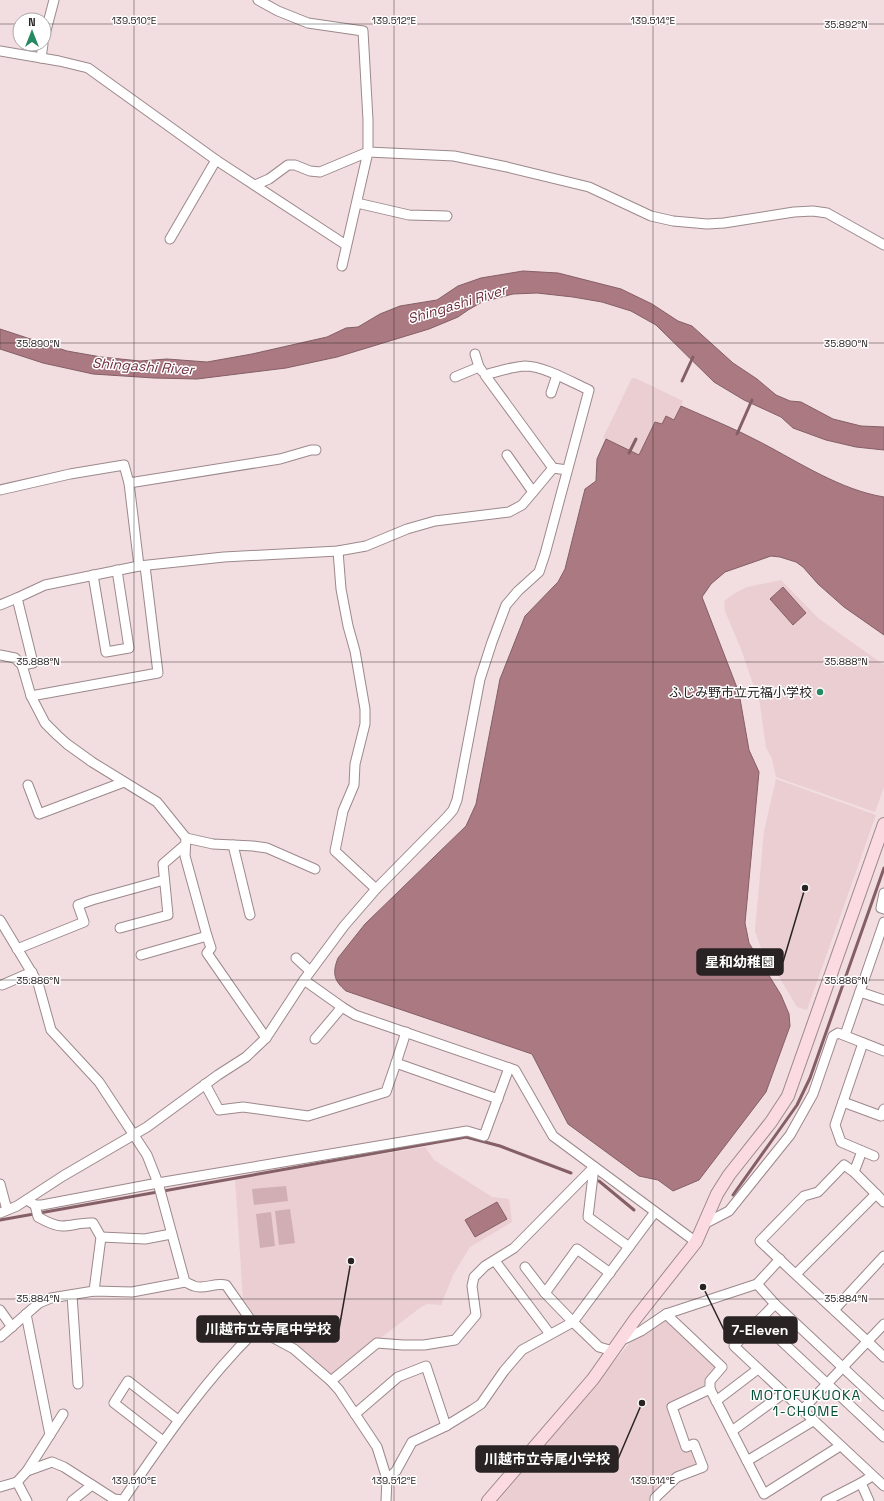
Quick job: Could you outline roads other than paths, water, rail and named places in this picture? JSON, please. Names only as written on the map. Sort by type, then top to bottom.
[{"type":"street","points":[[51,12],[54,0]]},
{"type":"street","points":[[258,0],[278,11],[308,23],[363,31],[368,120],[368,152],[342,266]]},
{"type":"street","points":[[0,50],[22,56],[41,58],[88,68],[216,160],[346,245]]},
{"type":"street","points":[[41,58],[42,52]]},
{"type":"street","points":[[255,185],[269,179],[288,165],[295,165],[310,171],[320,172],[368,152],[454,156],[589,187],[651,216],[673,221],[713,224],[794,212],[813,211],[827,213],[884,245]]},
{"type":"street","points":[[170,239],[216,160]]},
{"type":"street","points":[[357,203],[409,215],[447,216]]},
{"type":"street","points":[[475,354],[479,367],[554,468],[567,470]]},
{"type":"street","points":[[0,1184],[3,1212],[31,1202],[63,1176],[134,1135],[205,1084],[246,1057],[266,1038],[310,971],[344,926],[376,889],[453,810],[480,679],[506,605],[518,591],[539,572],[589,390],[545,370],[526,366],[506,369],[485,375]]},
{"type":"street","points":[[455,377],[479,367]]},
{"type":"street","points":[[551,393],[557,375]]},
{"type":"street","points":[[129,483],[280,459],[311,450],[316,450]]},
{"type":"street","points":[[507,455],[533,492]]},
{"type":"street","points":[[0,490],[70,474],[124,465],[129,483],[142,566],[158,674],[31,696]]},
{"type":"street","points":[[0,606],[45,585],[117,570],[224,557],[338,551],[366,546],[407,529],[435,521],[508,512],[522,505],[554,468]]},
{"type":"street","points":[[338,551],[341,589],[348,626],[355,651],[365,709],[365,724],[355,764],[354,785],[343,811],[335,851],[376,889]]},
{"type":"street","points":[[93,575],[106,652],[129,648],[117,570]]},
{"type":"street","points":[[17,598],[33,663],[22,665]]},
{"type":"street","points":[[0,655],[15,658],[22,665],[31,696],[45,723],[67,744],[92,762],[157,802],[186,842],[185,856],[211,948],[207,953],[266,1038]]},
{"type":"street","points":[[28,785],[39,814],[124,782]]},
{"type":"street","points":[[488,1501],[593,1379],[636,1318],[696,1242],[717,1194],[729,1175],[771,1122],[788,1096],[884,824]]},
{"type":"street","points":[[120,928],[168,915],[163,864],[186,842],[267,848],[315,869]]},
{"type":"street","points":[[233,845],[250,915]]},
{"type":"street","points":[[17,949],[84,922],[78,905],[164,880]]},
{"type":"street","points":[[884,893],[881,908],[884,909]]},
{"type":"street","points":[[0,920],[38,983],[51,1030],[99,1082],[146,1155],[158,1183],[185,1282]]},
{"type":"street","points":[[845,1035],[884,922]]},
{"type":"street","points":[[141,955],[207,936]]},
{"type":"street","points":[[875,947],[884,951]]},
{"type":"street","points":[[296,958],[310,971]]},
{"type":"street","points":[[2,985],[32,972]]},
{"type":"street","points":[[304,980],[342,1007],[362,1017],[515,1070],[553,1136],[696,1242]]},
{"type":"street","points":[[860,992],[884,1000]]},
{"type":"street","points":[[315,1039],[342,1007]]},
{"type":"street","points":[[205,1084],[219,1110],[243,1107],[308,1116],[386,1092],[406,1032]]},
{"type":"street","points":[[704,1224],[729,1211],[790,1135],[814,1094],[833,1036],[838,1033],[845,1035],[884,1051]]},
{"type":"street","points":[[863,1043],[835,1125],[841,1142],[874,1156]]},
{"type":"street","points":[[396,1063],[498,1099]]},
{"type":"street","points":[[31,1202],[42,1205],[158,1183],[467,1131],[484,1136],[509,1068]]},
{"type":"street","points":[[843,1102],[881,1116],[884,1109]]},
{"type":"street","points":[[854,1172],[862,1152]]},
{"type":"street","points":[[884,1202],[844,1164],[818,1192],[804,1196],[760,1241],[884,1357]]},
{"type":"street","points":[[594,1167],[588,1217],[629,1247]]},
{"type":"street","points":[[331,1381],[377,1343],[403,1345],[455,1340],[476,1315],[472,1286],[474,1277],[485,1266],[514,1248],[594,1167]]},
{"type":"street","points":[[796,1274],[876,1194]]},
{"type":"street","points":[[31,1202],[38,1217],[45,1221],[61,1226],[86,1222],[93,1223],[101,1236],[94,1291]]},
{"type":"street","points":[[387,1479],[396,1470],[412,1442],[446,1426],[481,1404],[504,1371],[522,1350],[573,1322],[655,1212]]},
{"type":"street","points":[[101,1236],[145,1239],[171,1234]]},
{"type":"street","points":[[545,1293],[577,1249],[610,1272]]},
{"type":"street","points":[[834,1310],[884,1256]]},
{"type":"street","points":[[620,1341],[641,1331],[666,1314],[757,1284],[780,1259]]},
{"type":"street","points":[[495,1261],[550,1334]]},
{"type":"street","points":[[525,1267],[545,1293],[599,1347],[613,1351]]},
{"type":"street","points":[[0,1337],[39,1303],[51,1298],[94,1291],[132,1292],[185,1282],[199,1287],[220,1283],[226,1285],[257,1329],[294,1350],[331,1381],[339,1390],[377,1447],[387,1479],[386,1501]]},
{"type":"street","points":[[757,1284],[775,1304],[884,1406]]},
{"type":"street","points":[[72,1294],[78,1384]]},
{"type":"street","points":[[775,1304],[734,1346],[884,1486]]},
{"type":"street","points":[[0,1310],[12,1326]]},
{"type":"street","points":[[26,1314],[50,1435]]},
{"type":"street","points":[[666,1314],[722,1367],[710,1382],[710,1389],[764,1494],[840,1446]]},
{"type":"street","points":[[759,1320],[884,1437]]},
{"type":"street","points":[[802,1410],[826,1383],[884,1324]]},
{"type":"street","points":[[27,1471],[52,1462],[64,1467],[114,1499],[123,1501],[178,1420],[240,1345],[257,1329]]},
{"type":"street","points":[[355,1414],[398,1376],[426,1366],[446,1426]]},
{"type":"street","points":[[716,1401],[758,1369]]},
{"type":"street","points":[[163,1441],[114,1403],[128,1381],[178,1420]]},
{"type":"street","points":[[655,1501],[655,1498],[673,1479],[703,1468],[694,1444],[686,1447],[672,1407],[710,1389]]},
{"type":"street","points":[[732,1430],[784,1393]]},
{"type":"street","points":[[0,1487],[17,1482],[27,1471],[63,1414]]},
{"type":"street","points":[[747,1461],[813,1421]]},
{"type":"street","points":[[826,1501],[872,1476]]},
{"type":"street","points":[[17,1482],[27,1501]]},
{"type":"street","points":[[860,1483],[870,1501]]},
{"type":"street","points":[[72,1501],[92,1485]]},
{"type":"water","name":"Shingashi River","points":[[523,271],[558,273],[621,289],[652,304],[678,321],[692,326],[733,363],[757,379],[776,395],[790,401],[801,402],[833,419],[861,426],[884,427],[884,450],[856,447],[826,440],[793,428],[781,417],[744,400],[714,382],[656,325],[631,311],[602,302],[573,297],[537,293],[513,294],[482,302],[458,317],[429,329],[337,357],[286,368],[197,379],[93,374],[43,363],[0,349],[0,329],[67,351],[101,357],[140,361],[167,359],[207,362],[252,354],[327,337],[346,328],[358,327],[380,314],[400,306],[437,300],[458,286],[481,278]]},
{"type":"water","points":[[681,406],[732,428],[821,475],[852,488],[884,497],[884,635],[844,607],[818,584],[803,567],[796,562],[780,557],[771,556],[725,572],[711,584],[702,597],[739,693],[749,750],[759,772],[745,923],[749,943],[781,995],[789,1014],[790,1026],[766,1092],[699,1180],[673,1191],[658,1180],[639,1176],[568,1124],[532,1054],[346,991],[339,984],[335,976],[335,968],[338,958],[365,924],[466,826],[476,804],[500,679],[525,616],[558,582],[565,569],[585,489],[596,481],[597,459],[606,439],[639,455],[655,422],[662,424],[666,416],[674,420]]},
{"type":"water","points":[[783,587],[806,613],[793,625],[770,599]]},
{"type":"water","points":[[497,1202],[507,1219],[475,1237],[465,1220]]},
{"type":"waterway","points":[[682,381],[693,357]]},
{"type":"waterway","points":[[737,434],[752,400]]},
{"type":"waterway","points":[[629,453],[636,439]]},
{"type":"waterway","points":[[733,1195],[797,1105],[810,1078],[884,868]]},
{"type":"waterway","points":[[0,1220],[466,1137],[500,1146],[571,1173]]},
{"type":"waterway","points":[[599,1181],[634,1210]]},
{"type":"place","name":"ふじみ野市立元福小学校","points":[[820,692]]},
{"type":"place","name":"星和幼稚園","points":[[805,888]]},
{"type":"place","name":"川越市立寺尾中学校","points":[[351,1261]]},
{"type":"place","name":"7-Eleven","points":[[703,1287]]},
{"type":"place","name":"川越市立寺尾小学校","points":[[642,1403]]},
{"type":"district","name":"MOTOFUKUOKA 1-CHOME","points":[[806,1404]]}]
